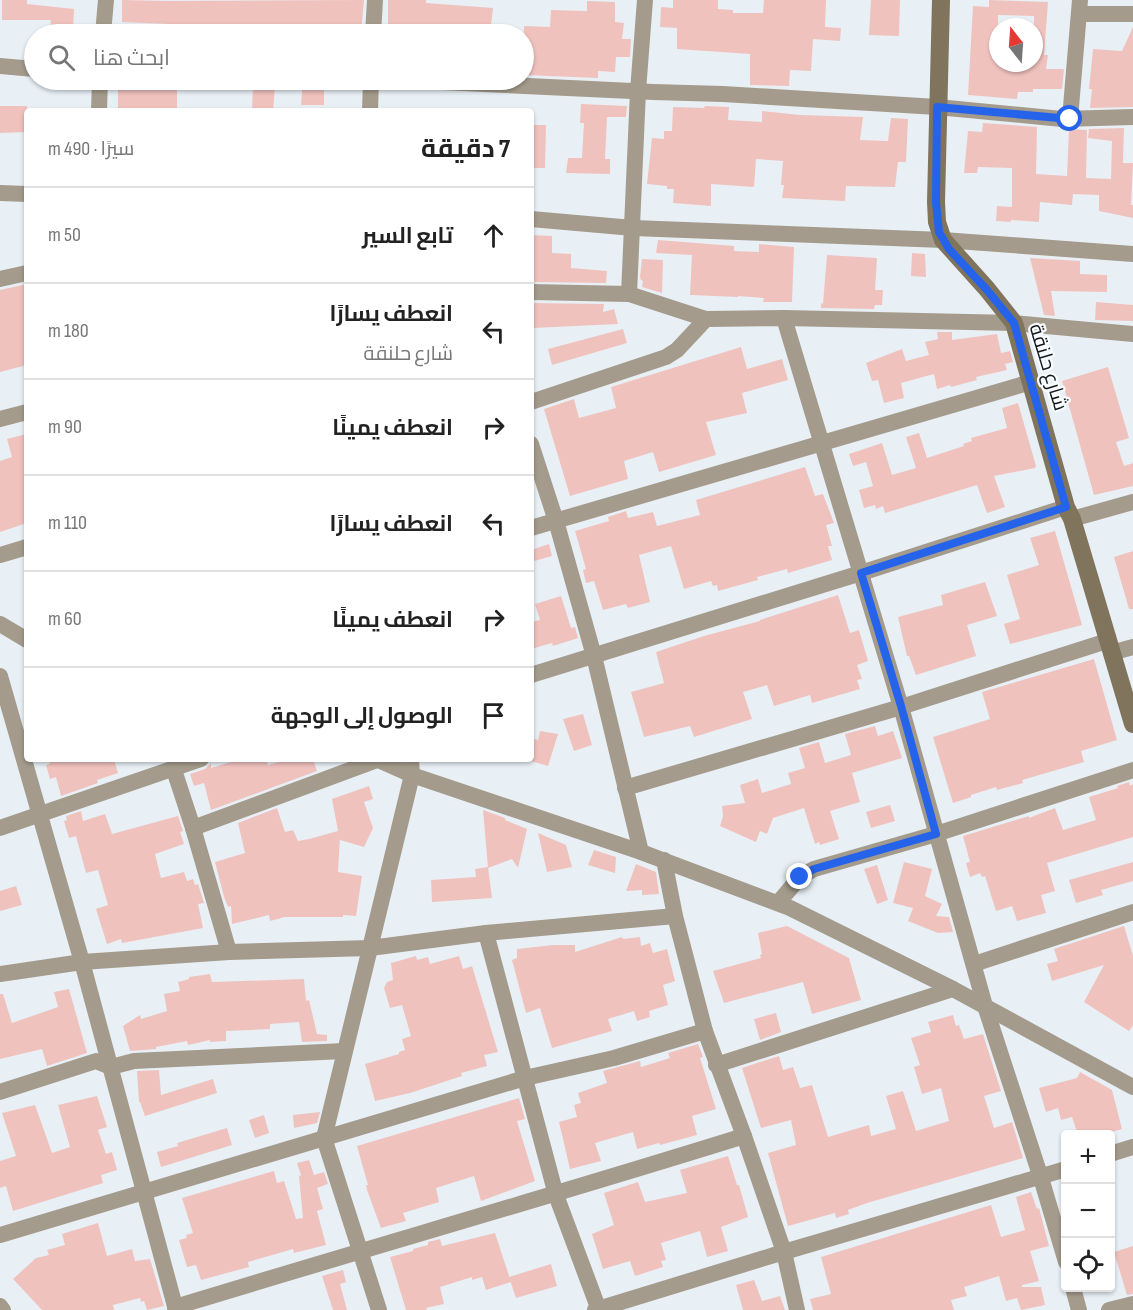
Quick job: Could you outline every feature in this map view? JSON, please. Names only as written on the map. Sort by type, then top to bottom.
[{"type":"street","points":[[104,24],[106,0]]},
{"type":"street","points":[[374,24],[375,0]]},
{"type":"street","points":[[629,294],[638,91],[645,0]]},
{"type":"street","name":"شارع حلنقة","points":[[941,0],[937,107],[937,222],[943,240],[1014,323],[1133,724]]},
{"type":"street","points":[[1070,119],[1079,7],[1133,14]]},
{"type":"street","points":[[0,66],[24,68]]},
{"type":"street","points":[[534,86],[723,94],[937,107],[1070,119],[1133,117]]},
{"type":"street","points":[[99,108],[100,90]]},
{"type":"street","points":[[370,108],[371,90]]},
{"type":"street","points":[[0,193],[24,194]]},
{"type":"street","points":[[534,219],[633,228],[943,240],[1133,254]]},
{"type":"street","points":[[0,279],[24,274]]},
{"type":"street","points":[[534,292],[629,294],[706,319],[784,318],[1014,323],[1133,334]]},
{"type":"street","points":[[784,318],[901,706],[985,1006],[1041,1178],[1061,1248]]},
{"type":"street","points":[[534,401],[666,357],[677,350],[706,319]]},
{"type":"street","points":[[534,527],[1031,382]]},
{"type":"street","points":[[0,419],[24,412]]},
{"type":"street","points":[[534,453],[556,521],[594,656],[641,852]]},
{"type":"street","points":[[534,674],[861,573],[1069,513],[1133,501]]},
{"type":"street","points":[[0,555],[24,548]]},
{"type":"street","points":[[0,624],[24,638]]},
{"type":"street","points":[[625,788],[1109,647],[1133,647]]},
{"type":"street","points":[[2,688],[82,962],[175,1309],[744,1136]]},
{"type":"street","points":[[0,828],[194,762]]},
{"type":"street","points":[[193,828],[368,762]]},
{"type":"street","points":[[389,762],[411,767],[778,903],[953,989],[1133,1087]]},
{"type":"street","points":[[379,1310],[324,1138],[411,767]]},
{"type":"street","points":[[174,770],[229,952]]},
{"type":"street","points":[[778,903],[806,872],[936,834],[1133,770]]},
{"type":"street","points":[[664,860],[675,916],[705,1031],[784,1252],[797,1310]]},
{"type":"street","points":[[974,963],[1133,912]]},
{"type":"street","points":[[0,974],[82,962],[229,952],[370,948],[486,933],[675,916]]},
{"type":"street","points":[[486,933],[556,1195],[598,1310],[784,1252],[1061,1170]]},
{"type":"street","points":[[716,1065],[953,989]]},
{"type":"street","points":[[0,1234],[525,1078],[614,1058],[705,1031]]},
{"type":"street","points":[[0,1092],[96,1061],[111,1067],[134,1061],[344,1051]]},
{"type":"street","points":[[1115,1152],[1133,1147]]},
{"type":"street","points":[[1074,1292],[1079,1310]]},
{"type":"street","points":[[1109,1310],[1133,1304]]},
{"type":"building","points":[[2,0],[27,0],[27,4],[74,9],[73,24],[50,24],[51,20],[2,20]]},
{"type":"building","points":[[122,0],[364,0],[362,24],[122,22]]},
{"type":"building","points":[[388,0],[426,0],[426,3],[493,8],[491,24],[388,24]]},
{"type":"building","points":[[673,0],[718,0],[718,9],[733,10],[733,13],[763,13],[764,0],[826,0],[825,27],[841,28],[840,41],[813,39],[811,71],[790,70],[789,86],[750,85],[750,54],[677,49],[677,28],[660,27],[661,7],[673,8]]},
{"type":"building","points":[[871,0],[900,0],[899,36],[869,35]]},
{"type":"building","points":[[989,0],[1048,2],[1044,55],[1048,55],[1046,69],[1064,69],[1062,89],[1033,89],[1033,92],[1018,92],[1017,99],[968,95],[973,6],[989,7]]},
{"type":"building","points":[[587,1],[615,2],[615,22],[624,23],[622,39],[631,39],[630,57],[616,57],[615,72],[598,71],[598,78],[534,75],[534,26],[550,27],[551,10],[587,11]]},
{"type":"building","points":[[1133,27],[1133,107],[1090,108],[1092,89],[1089,89],[1093,49],[1122,51]]},
{"type":"building","points":[[118,90],[177,90],[177,108],[118,108]]},
{"type":"building","points":[[253,90],[275,90],[273,108],[252,108]]},
{"type":"building","points":[[302,90],[324,90],[324,105],[301,105]]},
{"type":"building","points":[[581,104],[627,106],[626,117],[607,117],[605,159],[610,159],[610,174],[566,173],[568,158],[582,158],[584,123],[580,123]]},
{"type":"building","points":[[0,106],[27,106],[24,108],[24,132],[0,133]]},
{"type":"building","points":[[705,106],[729,107],[728,120],[762,122],[762,111],[863,117],[860,140],[888,141],[891,118],[908,119],[906,162],[898,162],[895,187],[846,186],[845,201],[782,198],[783,161],[756,159],[754,187],[711,184],[711,206],[673,203],[674,189],[647,184],[652,138],[664,139],[664,131],[672,131],[673,107],[704,108]]},
{"type":"building","points":[[983,123],[1037,127],[1036,174],[1067,176],[1069,129],[1087,130],[1086,178],[1111,179],[1112,141],[1088,138],[1089,129],[1124,128],[1123,163],[1133,163],[1131,205],[1133,205],[1133,218],[1099,211],[1099,195],[1073,194],[1072,205],[1040,202],[1039,222],[996,221],[997,206],[1012,207],[1012,168],[978,167],[977,173],[964,173],[968,131],[982,132]]},
{"type":"building","points":[[534,125],[546,125],[545,168],[534,168]]},
{"type":"building","points":[[534,235],[552,236],[552,253],[571,254],[571,268],[607,271],[606,283],[534,282]]},
{"type":"building","points":[[658,240],[734,246],[734,251],[759,252],[759,244],[794,247],[792,302],[763,302],[764,298],[738,296],[690,295],[692,255],[656,253]]},
{"type":"building","points":[[912,253],[925,254],[926,277],[911,276]]},
{"type":"building","points":[[827,255],[877,258],[875,290],[883,290],[882,305],[875,305],[874,309],[821,308]]},
{"type":"building","points":[[1030,258],[1080,261],[1080,274],[1107,275],[1107,292],[1051,291],[1055,316],[1044,315]]},
{"type":"building","points":[[642,259],[663,260],[662,293],[642,287],[643,281],[640,277]]},
{"type":"building","points":[[24,285],[24,366],[0,372],[0,290]]},
{"type":"building","points":[[1096,302],[1133,305],[1133,321],[1095,320]]},
{"type":"building","points":[[534,303],[604,304],[603,312],[614,309],[618,324],[534,328]]},
{"type":"building","points":[[623,329],[627,343],[552,365],[548,349]]},
{"type":"building","points":[[937,332],[952,332],[952,340],[997,334],[1001,353],[1010,351],[1013,362],[1005,364],[1007,370],[976,377],[977,380],[951,387],[950,385],[937,389],[934,374],[901,383],[904,398],[884,403],[878,380],[872,381],[866,363],[902,349],[906,361],[929,355],[925,342],[938,339]]},
{"type":"building","points":[[741,347],[747,369],[782,359],[788,380],[742,393],[747,413],[706,422],[716,455],[659,472],[653,452],[624,461],[628,479],[570,496],[544,409],[574,399],[579,418],[616,408],[611,387]]},
{"type":"building","points":[[1108,367],[1129,438],[1116,442],[1124,466],[1133,463],[1133,486],[1094,495],[1062,381]]},
{"type":"building","points":[[1018,403],[1036,466],[994,476],[1005,507],[987,513],[977,485],[885,513],[883,506],[876,509],[875,505],[864,508],[859,490],[873,486],[866,462],[853,466],[849,454],[882,443],[892,475],[916,468],[906,437],[919,433],[927,458],[964,446],[963,444],[972,441],[971,438],[1007,428],[1002,408]]},
{"type":"building","points":[[24,435],[24,524],[0,532],[0,461],[12,457],[7,439]]},
{"type":"building","points":[[805,467],[815,496],[823,494],[834,523],[826,525],[832,546],[828,546],[832,560],[788,573],[787,569],[757,577],[758,580],[718,591],[717,585],[713,586],[711,581],[684,589],[671,546],[639,555],[650,602],[628,608],[626,604],[603,610],[594,581],[586,583],[583,570],[586,569],[575,531],[609,521],[608,517],[626,511],[628,518],[653,512],[657,526],[700,515],[696,500]]},
{"type":"building","points":[[1055,531],[1082,625],[1010,644],[1004,624],[1020,619],[1007,575],[1039,565],[1030,538]]},
{"type":"building","points":[[549,544],[552,556],[534,561],[534,549]]},
{"type":"building","points":[[1133,551],[1133,609],[1129,609],[1114,557]]},
{"type":"building","points":[[985,582],[997,616],[967,625],[976,656],[916,675],[909,656],[907,656],[898,617],[943,605],[941,595]]},
{"type":"building","points":[[838,595],[850,633],[859,630],[868,661],[857,665],[862,679],[857,680],[860,689],[812,703],[810,695],[774,706],[767,685],[743,692],[752,719],[694,737],[690,726],[644,737],[631,692],[664,683],[656,652]]},
{"type":"building","points":[[561,596],[571,628],[575,627],[578,638],[553,646],[552,643],[534,648],[534,621],[540,620],[535,604]]},
{"type":"building","points":[[1094,659],[1117,740],[1081,751],[1084,762],[1022,780],[1023,783],[997,790],[996,787],[953,803],[933,737],[990,719],[982,692]]},
{"type":"building","points":[[583,714],[592,745],[574,751],[563,719]]},
{"type":"building","points":[[875,726],[878,736],[893,731],[902,758],[852,773],[860,802],[830,811],[839,839],[820,845],[819,842],[815,844],[804,808],[773,818],[767,834],[760,831],[756,842],[720,826],[723,816],[722,806],[745,803],[740,785],[758,779],[762,793],[791,784],[788,773],[805,768],[799,748],[819,742],[825,763],[851,755],[845,734]]},
{"type":"building","points":[[540,731],[558,734],[548,766],[534,762],[534,739],[538,740]]},
{"type":"building","points":[[50,762],[115,762],[118,773],[61,796],[56,777],[50,779],[46,765]]},
{"type":"building","points":[[231,762],[267,762],[268,765],[279,762],[314,762],[317,771],[211,810],[204,783],[194,786],[190,774],[205,769],[211,763],[211,768]]},
{"type":"building","points":[[1129,782],[1130,786],[1133,784],[1133,837],[1047,863],[1055,891],[1041,895],[1046,913],[1017,921],[1012,906],[996,911],[985,876],[982,877],[980,873],[970,877],[966,863],[970,862],[963,836],[1029,816],[1029,818],[1055,808],[1063,830],[1096,820],[1089,797]]},
{"type":"building","points":[[369,786],[373,799],[364,802],[373,828],[364,847],[340,840],[340,837],[338,872],[362,876],[356,916],[285,917],[270,921],[269,915],[232,924],[231,906],[228,907],[224,897],[215,862],[245,853],[238,823],[277,808],[285,832],[293,830],[298,841],[338,831],[332,799]]},
{"type":"building","points":[[890,805],[895,821],[871,828],[866,812]]},
{"type":"building","points":[[483,810],[527,829],[518,868],[512,859],[488,868]]},
{"type":"building","points":[[81,811],[83,821],[105,814],[112,834],[178,816],[184,844],[155,854],[161,878],[184,872],[187,881],[193,879],[195,885],[198,884],[204,903],[198,904],[203,928],[122,943],[121,939],[107,944],[96,909],[108,905],[98,870],[86,873],[76,836],[69,838],[64,821],[67,820],[66,816]]},
{"type":"building","points":[[538,833],[566,845],[572,867],[547,872]]},
{"type":"building","points":[[594,850],[616,857],[615,873],[588,865]]},
{"type":"building","points":[[904,862],[932,869],[925,896],[942,904],[936,916],[949,917],[953,932],[938,933],[908,921],[913,908],[893,903]]},
{"type":"building","points":[[1133,862],[1133,881],[1101,890],[1103,895],[1076,903],[1069,880]]},
{"type":"building","points":[[636,864],[656,872],[659,894],[642,895],[642,890],[626,891]]},
{"type":"building","points":[[877,865],[888,900],[877,904],[864,869]]},
{"type":"building","points":[[488,867],[492,898],[432,902],[431,880],[476,877],[475,869]]},
{"type":"building","points":[[16,886],[22,905],[0,911],[0,891]]},
{"type":"building","points":[[787,926],[849,958],[861,1000],[812,1014],[803,982],[724,1003],[713,971],[761,958],[758,933]]},
{"type":"building","points":[[1124,926],[1133,956],[1133,1025],[1129,1031],[1084,1002],[1104,965],[1052,981],[1047,964],[1058,961],[1054,949]]},
{"type":"building","points":[[622,937],[623,939],[640,937],[641,946],[650,943],[653,953],[667,949],[675,981],[663,985],[668,1005],[649,1011],[650,1017],[637,1021],[634,1011],[608,1019],[612,1031],[552,1048],[540,1008],[526,1013],[512,960],[517,958],[517,949],[575,945],[575,952]]},
{"type":"building","points":[[416,956],[417,960],[428,957],[430,964],[459,956],[463,969],[472,966],[498,1052],[484,1055],[487,1066],[461,1073],[462,1076],[410,1093],[375,1101],[365,1064],[399,1054],[405,1050],[402,1039],[411,1036],[402,1005],[390,1008],[384,988],[387,982],[393,980],[391,963]]},
{"type":"building","points":[[210,974],[212,982],[304,979],[306,1001],[309,1000],[317,1034],[327,1035],[327,1041],[302,1042],[299,1022],[270,1024],[270,1029],[226,1031],[226,1041],[210,1042],[210,1040],[188,1045],[187,1041],[156,1047],[156,1049],[130,1051],[123,1026],[140,1015],[141,1019],[167,1011],[164,994],[180,991],[178,982],[189,979],[189,977]]},
{"type":"building","points":[[69,989],[87,1053],[47,1066],[42,1049],[0,1059],[0,994],[3,994],[12,1023],[58,1007],[54,992]]},
{"type":"building","points":[[776,1013],[781,1032],[760,1040],[754,1019]]},
{"type":"building","points":[[953,1015],[956,1026],[959,1025],[964,1039],[983,1034],[1001,1091],[984,1096],[994,1128],[1012,1122],[1023,1158],[867,1203],[848,1210],[849,1214],[836,1218],[835,1213],[788,1226],[768,1153],[796,1145],[791,1120],[761,1128],[742,1068],[779,1056],[783,1070],[793,1067],[800,1088],[812,1085],[828,1137],[869,1125],[871,1136],[896,1129],[886,1096],[903,1091],[916,1131],[949,1121],[941,1088],[922,1094],[914,1067],[920,1065],[911,1038],[931,1032],[928,1022]]},
{"type":"building","points":[[698,1044],[703,1057],[700,1058],[716,1109],[692,1116],[697,1135],[637,1149],[633,1132],[595,1143],[601,1161],[570,1169],[559,1122],[577,1117],[574,1105],[581,1103],[578,1093],[607,1083],[603,1071],[640,1061],[641,1067],[670,1058],[668,1053]]},
{"type":"building","points":[[159,1070],[161,1095],[213,1079],[217,1093],[145,1116],[139,1102],[137,1071]]},
{"type":"building","points":[[1080,1072],[1112,1090],[1122,1129],[1115,1131],[1076,1130],[1072,1117],[1061,1120],[1058,1108],[1046,1112],[1039,1088],[1077,1078]]},
{"type":"building","points":[[97,1096],[107,1127],[98,1130],[106,1154],[112,1152],[117,1170],[101,1175],[103,1183],[13,1211],[6,1186],[0,1188],[0,1161],[16,1156],[2,1113],[35,1105],[52,1153],[70,1147],[58,1105]]},
{"type":"building","points":[[519,1098],[525,1119],[517,1121],[535,1181],[481,1201],[474,1176],[436,1188],[439,1202],[403,1213],[406,1221],[381,1228],[367,1190],[366,1185],[368,1185],[357,1146]]},
{"type":"building","points":[[320,1112],[317,1123],[294,1128],[293,1115]]},
{"type":"building","points":[[264,1115],[269,1133],[255,1138],[249,1120]]},
{"type":"building","points":[[227,1128],[232,1145],[161,1167],[157,1152],[178,1146],[177,1143]]},
{"type":"building","points":[[728,1156],[748,1217],[721,1227],[728,1251],[707,1257],[700,1231],[661,1243],[666,1260],[661,1261],[663,1267],[635,1276],[630,1261],[603,1269],[592,1234],[614,1225],[604,1193],[638,1182],[645,1202],[687,1193],[680,1170]]},
{"type":"building","points":[[309,1160],[314,1175],[324,1172],[328,1184],[317,1188],[323,1209],[317,1211],[326,1245],[294,1253],[293,1249],[248,1262],[249,1267],[201,1280],[196,1265],[187,1267],[179,1240],[193,1233],[182,1198],[274,1171],[277,1183],[284,1181],[296,1219],[303,1218],[299,1176],[301,1175],[297,1163]]},
{"type":"building","points":[[1031,1192],[1037,1209],[1039,1208],[1049,1246],[1030,1251],[1039,1281],[1022,1285],[1022,1287],[1041,1287],[1045,1305],[1021,1310],[1017,1298],[1006,1301],[999,1276],[964,1287],[967,1296],[951,1300],[954,1310],[813,1310],[810,1299],[831,1294],[821,1257],[991,1205],[1001,1237],[1025,1230],[1016,1197]]},
{"type":"building","points":[[98,1223],[107,1256],[132,1249],[135,1261],[150,1259],[164,1306],[147,1310],[144,1301],[141,1302],[140,1298],[113,1305],[114,1310],[42,1310],[13,1279],[36,1258],[49,1255],[47,1250],[65,1245],[62,1234]]},
{"type":"building","points":[[495,1233],[511,1282],[486,1290],[482,1277],[472,1280],[472,1277],[440,1287],[444,1304],[426,1308],[427,1310],[406,1310],[390,1257],[413,1251],[413,1249],[428,1245],[428,1242],[440,1239],[442,1246]]},
{"type":"building","points":[[1133,1246],[1133,1294],[1127,1295],[1115,1252]]},
{"type":"building","points":[[551,1264],[557,1286],[516,1298],[509,1277]]},
{"type":"building","points":[[343,1270],[346,1282],[340,1284],[347,1310],[333,1310],[322,1276]]},
{"type":"building","points":[[754,1280],[762,1301],[780,1296],[785,1310],[743,1310],[736,1285]]},
{"type":"route","points":[[800,877],[814,869],[936,834],[861,573],[1066,507],[1014,323],[949,249],[939,232],[936,202],[937,107],[1070,119]]}]
